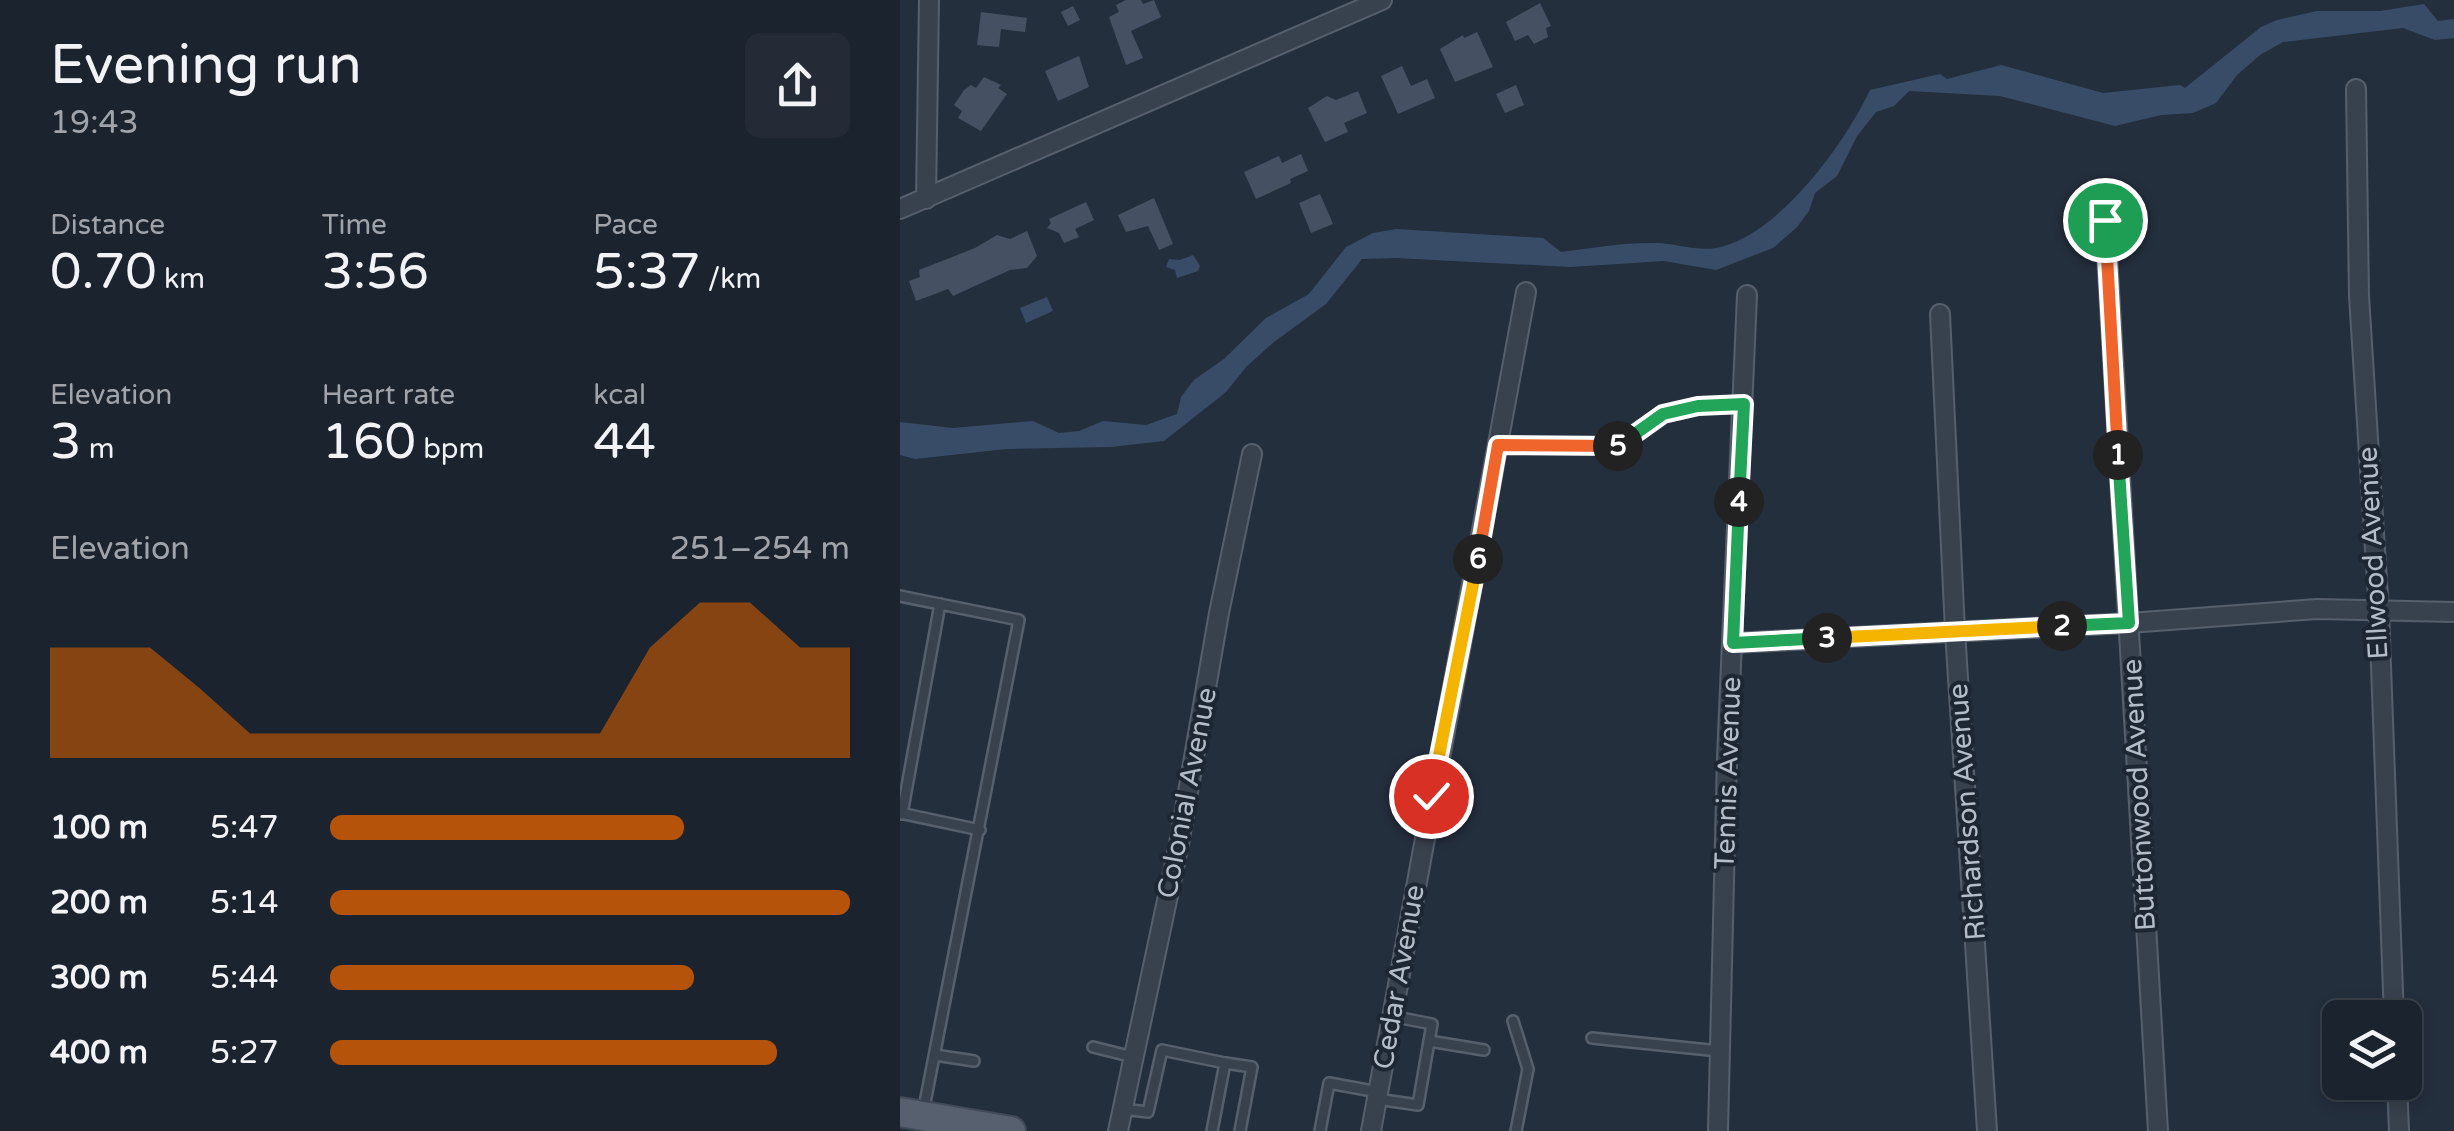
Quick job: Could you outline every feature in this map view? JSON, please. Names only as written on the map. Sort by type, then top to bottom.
[{"type":"main road","points":[[912,1114],[996,1130]]},
{"type":"street","points":[[926,199],[929,0]]},
{"type":"street","points":[[900,209],[1382,0]]},
{"type":"street","name":"Ellwood Avenue","points":[[2356,88],[2359,296],[2379,612],[2393,1000]]},
{"type":"street","name":"Buttonwood Avenue","points":[[2105,220],[2158,1131]]},
{"type":"street","name":"Cedar Avenue","points":[[1371,1131],[1526,292]]},
{"type":"street","name":"Tennis Avenue","points":[[1718,1131],[1727,758],[1747,296]]},
{"type":"street","name":"Richardson Avenue","points":[[1940,314],[1988,1131]]},
{"type":"street","name":"Colonial Avenue","points":[[1118,1131],[1179,844],[1252,454]]},
{"type":"street","points":[[1733,643],[2129,623],[2318,609],[2454,612]]},
{"type":"street","points":[[2398,1100],[2399,1131]]},
{"type":"lane","points":[[1498,445],[1621,446],[1663,414],[1698,406],[1744,404]]},
{"type":"lane","points":[[900,596],[1019,620],[935,1056],[912,1114]]},
{"type":"lane","points":[[940,604],[901,813],[980,830]]},
{"type":"lane","points":[[1320,1131],[1330,1084],[1418,1104],[1432,1024],[1392,1016]]},
{"type":"lane","points":[[1513,1021],[1528,1068],[1516,1131]]},
{"type":"lane","points":[[1592,1038],[1722,1051]]},
{"type":"lane","points":[[1429,1041],[1484,1050]]},
{"type":"lane","points":[[1092,1048],[1132,1057]]},
{"type":"lane","points":[[1122,1108],[1148,1112],[1162,1050],[1252,1067],[1240,1131]]},
{"type":"lane","points":[[935,1056],[974,1061]]},
{"type":"lane","points":[[1212,1131],[1225,1063]]},
{"type":"water","points":[[2424,4],[2438,21],[2454,19],[2454,38],[2435,40],[2403,28],[2283,42],[2237,75],[2216,103],[2193,113],[2161,115],[2115,126],[2000,96],[1909,91],[1894,106],[1876,112],[1857,136],[1837,176],[1815,193],[1809,211],[1797,227],[1773,248],[1716,270],[1664,261],[1570,267],[1362,259],[1326,304],[1274,342],[1226,392],[1164,441],[1111,447],[1006,449],[915,459],[900,455],[900,422],[953,428],[1033,421],[1059,433],[1079,431],[1103,421],[1146,425],[1177,414],[1181,397],[1194,380],[1224,359],[1266,318],[1309,294],[1346,247],[1373,233],[1396,229],[1543,238],[1561,252],[1641,243],[1721,247],[1766,224],[1809,183],[1845,135],[1870,90],[1940,74],[1947,79],[2001,65],[2103,93],[2180,85],[2185,88],[2261,27],[2277,20],[2317,11],[2380,11]]},
{"type":"water","points":[[1193,255],[1200,266],[1198,271],[1177,278],[1175,270],[1166,267],[1169,259]]},
{"type":"water","points":[[1047,297],[1053,311],[1026,323],[1020,308]]},
{"type":"building","points":[[1141,0],[1143,4],[1154,0],[1161,17],[1131,31],[1143,58],[1126,65],[1109,17],[1119,12],[1116,5]]},
{"type":"building","points":[[1540,3],[1551,26],[1546,28],[1548,37],[1534,44],[1528,35],[1515,41],[1506,22]]},
{"type":"building","points":[[1073,6],[1080,20],[1068,26],[1061,12]]},
{"type":"building","points":[[981,12],[1027,18],[1025,32],[1001,29],[999,47],[977,45]]},
{"type":"building","points":[[1477,32],[1493,67],[1455,82],[1440,49],[1463,35],[1464,38]]},
{"type":"building","points":[[1079,56],[1089,87],[1058,101],[1045,71]]},
{"type":"building","points":[[1402,66],[1411,86],[1427,79],[1435,98],[1398,114],[1381,76]]},
{"type":"building","points":[[984,77],[1001,85],[998,88],[1007,94],[981,131],[958,118],[962,111],[954,105],[964,90],[971,85],[976,88]]},
{"type":"building","points":[[1516,85],[1524,105],[1505,113],[1496,94]]},
{"type":"building","points":[[1358,91],[1367,113],[1344,123],[1348,132],[1325,142],[1308,108],[1327,96],[1336,100]]},
{"type":"building","points":[[1301,154],[1308,171],[1256,199],[1244,172],[1279,156],[1282,163]]},
{"type":"building","points":[[1320,194],[1333,224],[1311,233],[1299,203]]},
{"type":"building","points":[[1154,198],[1173,244],[1159,250],[1148,226],[1126,232],[1118,215]]},
{"type":"building","points":[[1086,202],[1094,220],[1075,229],[1079,237],[1064,243],[1059,233],[1047,228],[1049,219]]},
{"type":"building","points":[[1027,231],[1037,256],[1027,268],[1010,270],[953,296],[948,289],[916,301],[909,281],[920,277],[919,270],[997,235],[1010,239]]},
{"type":"route","points":[[1431,796],[1498,445],[1621,446],[1663,414],[1698,406],[1744,404],[1733,643],[2129,623],[2105,220]]}]
